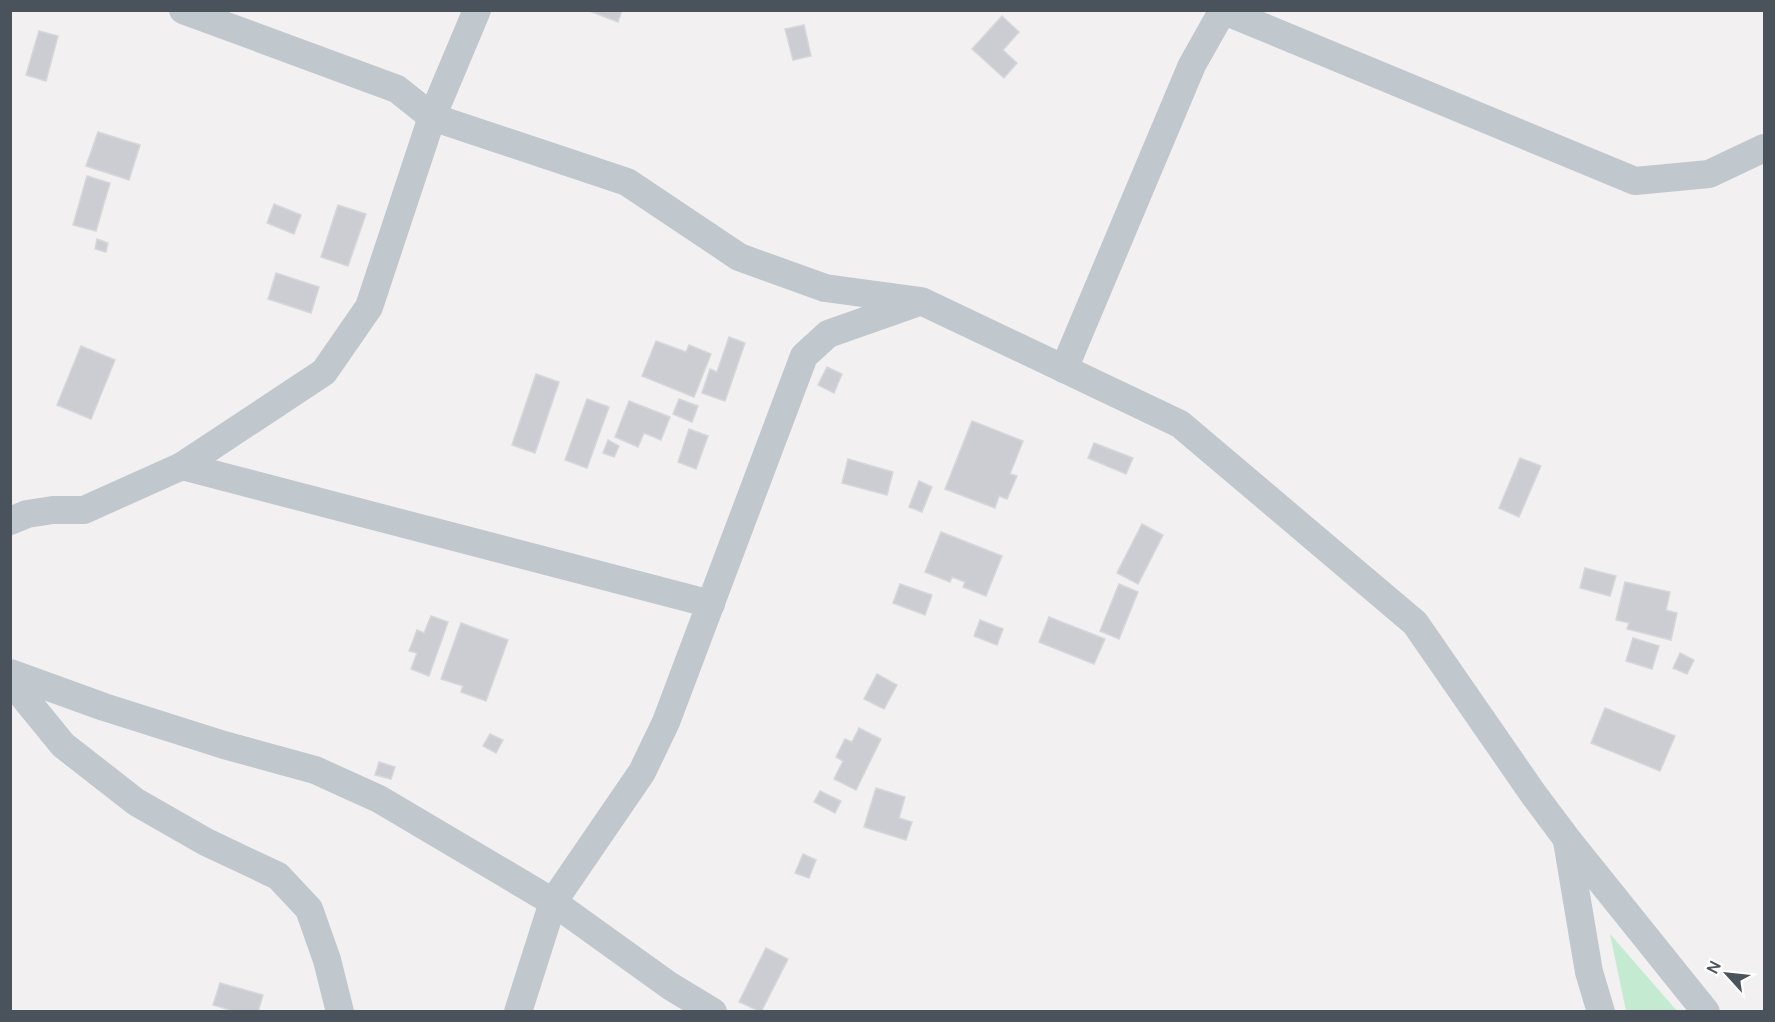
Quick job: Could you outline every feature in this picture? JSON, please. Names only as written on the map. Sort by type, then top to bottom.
[{"type":"street","points":[[183,10],[397,89],[432,117],[627,182],[739,257],[825,288],[921,301],[1180,424],[1415,623],[1534,795],[1706,1011]]},
{"type":"street","points":[[10,521],[27,514],[53,510],[84,510],[182,466],[324,372],[369,307],[432,117],[477,10]]},
{"type":"street","points":[[1064,369],[1192,65],[1223,11],[1635,182],[1709,174],[1764,148]]},
{"type":"street","points":[[518,1011],[553,902],[642,772],[666,722],[804,356],[828,333],[921,301]]},
{"type":"street","points":[[182,466],[711,604]]},
{"type":"street","points":[[10,673],[104,707],[224,745],[315,770],[379,799],[553,902],[670,986],[713,1011]]},
{"type":"street","points":[[10,680],[63,745],[136,802],[206,842],[278,876],[309,909],[327,960],[340,1011]]},
{"type":"street","points":[[1567,839],[1589,972],[1601,1011]]},
{"type":"green space","points":[[1610,934],[1677,1011],[1626,1011]]},
{"type":"building","points":[[587,10],[622,10],[618,22]]},
{"type":"building","points":[[1002,16],[1019,32],[1003,50],[1017,63],[1004,78],[972,49]]},
{"type":"building","points":[[804,25],[811,56],[793,60],[785,29]]},
{"type":"building","points":[[39,31],[58,36],[46,81],[26,75]]},
{"type":"building","points":[[98,132],[140,145],[129,180],[86,166]]},
{"type":"building","points":[[87,176],[110,183],[96,231],[73,225]]},
{"type":"building","points":[[274,204],[301,215],[294,234],[267,223]]},
{"type":"building","points":[[338,205],[366,214],[348,266],[321,257]]},
{"type":"building","points":[[97,239],[108,243],[106,252],[95,249]]},
{"type":"building","points":[[276,273],[319,287],[311,313],[268,299]]},
{"type":"building","points":[[729,337],[745,343],[725,401],[702,393],[710,369],[717,372]]},
{"type":"building","points":[[656,341],[686,352],[689,345],[711,354],[694,397],[642,376]]},
{"type":"building","points":[[81,346],[115,360],[91,419],[57,405]]},
{"type":"building","points":[[827,367],[842,374],[834,393],[818,385]]},
{"type":"building","points":[[536,374],[559,382],[535,453],[512,445]]},
{"type":"building","points":[[587,399],[609,407],[587,468],[565,460]]},
{"type":"building","points":[[679,399],[698,406],[692,422],[673,414]]},
{"type":"building","points":[[629,401],[670,417],[661,440],[644,433],[638,447],[615,437]]},
{"type":"building","points":[[972,421],[1023,441],[1010,474],[1017,476],[1007,499],[999,496],[995,508],[945,489]]},
{"type":"building","points":[[689,429],[708,436],[696,469],[678,462]]},
{"type":"building","points":[[608,440],[619,446],[614,457],[603,453]]},
{"type":"building","points":[[1094,443],[1133,458],[1126,474],[1088,458]]},
{"type":"building","points":[[1520,458],[1541,466],[1519,517],[1499,508]]},
{"type":"building","points":[[848,459],[893,472],[887,495],[842,483]]},
{"type":"building","points":[[919,481],[932,487],[922,512],[909,507]]},
{"type":"building","points":[[1142,524],[1163,535],[1138,584],[1117,573]]},
{"type":"building","points":[[941,532],[1002,556],[986,596],[963,587],[965,582],[952,577],[950,582],[925,572]]},
{"type":"building","points":[[1585,568],[1616,576],[1610,596],[1580,588]]},
{"type":"building","points":[[1625,582],[1670,592],[1666,610],[1677,613],[1671,640],[1627,629],[1629,623],[1616,620]]},
{"type":"building","points":[[900,584],[932,595],[925,615],[893,603]]},
{"type":"building","points":[[1119,584],[1138,592],[1119,639],[1100,631]]},
{"type":"building","points":[[431,616],[448,622],[429,676],[411,669],[417,653],[409,651],[417,630],[424,633]]},
{"type":"building","points":[[1049,617],[1105,639],[1094,664],[1039,642]]},
{"type":"building","points":[[980,620],[1003,629],[997,645],[974,636]]},
{"type":"building","points":[[461,623],[508,640],[486,701],[461,692],[463,686],[441,679]]},
{"type":"building","points":[[1633,638],[1659,646],[1652,669],[1626,661]]},
{"type":"building","points":[[1680,653],[1694,660],[1687,674],[1673,668]]},
{"type":"building","points":[[877,674],[897,685],[884,709],[864,699]]},
{"type":"building","points":[[1605,708],[1675,736],[1660,771],[1591,743]]},
{"type":"building","points":[[859,728],[881,739],[856,790],[834,779],[843,761],[836,757],[845,739],[852,742]]},
{"type":"building","points":[[490,734],[503,740],[496,753],[483,746]]},
{"type":"building","points":[[379,762],[395,767],[391,779],[375,775]]},
{"type":"building","points":[[876,788],[905,797],[899,818],[912,822],[906,840],[864,827]]},
{"type":"building","points":[[820,791],[841,801],[835,813],[814,802]]},
{"type":"building","points":[[803,854],[816,860],[809,878],[795,873]]},
{"type":"building","points":[[766,948],[788,959],[761,1012],[739,1002]]},
{"type":"building","points":[[220,983],[263,995],[258,1012],[230,1012],[230,1010],[213,1005]]}]
